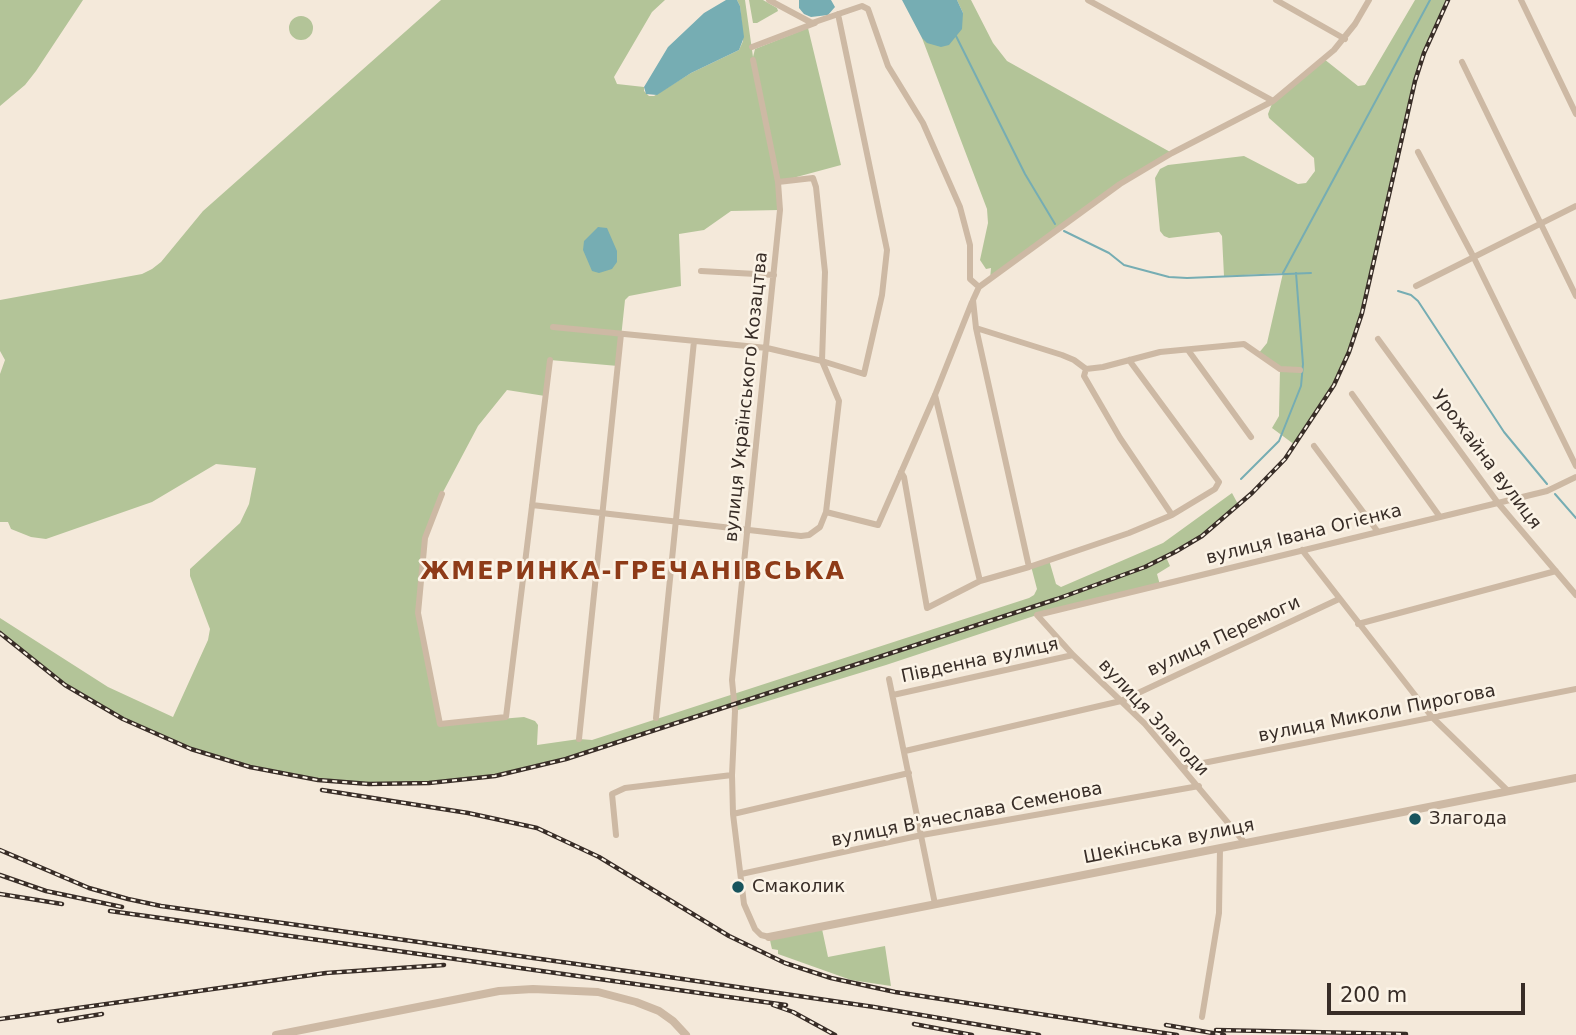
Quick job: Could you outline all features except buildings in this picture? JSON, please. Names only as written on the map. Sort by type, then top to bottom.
[{"type":"street","points":[[769,0],[812,23],[817,22]]},
{"type":"street","points":[[1088,0],[1273,101]]},
{"type":"street","points":[[1276,0],[1345,39]]},
{"type":"street","points":[[826,512],[877,525],[935,395],[979,287],[1129,178],[1273,101],[1324,60],[1345,39],[1369,0]]},
{"type":"street","points":[[1521,0],[1576,114]]},
{"type":"street","points":[[752,47],[862,6],[868,9],[888,66],[923,123],[960,207],[970,245],[970,279],[979,287]]},
{"type":"street","points":[[553,327],[767,348],[822,360],[864,374],[882,295],[887,250],[838,14]]},
{"type":"street","name":"вулиця Українського Козацтва","points":[[753,60],[778,182],[780,210],[732,680],[735,711],[732,775],[733,814],[746,912],[755,929],[761,935],[769,937]]},
{"type":"street","points":[[1462,62],[1576,296]]},
{"type":"street","points":[[1419,152],[1576,466]]},
{"type":"street","points":[[532,505],[809,536],[820,527],[826,512],[839,401],[822,360],[825,272],[817,187],[813,178],[778,182]]},
{"type":"street","points":[[1416,286],[1576,206]]},
{"type":"street","points":[[701,271],[774,275]]},
{"type":"street","points":[[973,300],[976,328],[1030,567]]},
{"type":"street","points":[[976,328],[1062,355],[1086,369],[1160,352],[1244,344],[1280,369],[1300,370]]},
{"type":"street","points":[[579,739],[621,334]]},
{"type":"street","name":"Урожайна вулиця","points":[[1378,339],[1498,503],[1576,595]]},
{"type":"street","points":[[656,718],[694,341]]},
{"type":"street","points":[[1188,350],[1251,437]]},
{"type":"street","points":[[442,494],[425,538],[418,613],[440,724],[506,717],[550,360]]},
{"type":"street","points":[[901,472],[927,608],[980,581],[1129,533],[1172,515],[1215,489],[1219,482],[1129,360]]},
{"type":"street","points":[[1086,369],[1084,376],[1120,438],[1172,515]]},
{"type":"street","points":[[1352,394],[1440,517]]},
{"type":"street","points":[[935,395],[980,581]]},
{"type":"street","points":[[1314,446],[1378,532]]},
{"type":"street","name":"вулиця Івана Огієнка","points":[[1037,614],[1547,491],[1576,477]]},
{"type":"street","points":[[1302,550],[1432,717],[1508,791]]},
{"type":"street","points":[[1358,624],[1556,571]]},
{"type":"street","name":"вулиця Перемоги","points":[[905,751],[1121,701],[1339,599]]},
{"type":"street","name":"вулиця Злагоди","points":[[1037,614],[1073,655],[1183,767],[1245,843]]},
{"type":"street","name":"Південна вулиця","points":[[893,695],[1073,655]]},
{"type":"street","points":[[889,679],[935,904]]},
{"type":"street","name":"вулиця Миколи Пирогова","points":[[1183,767],[1576,689]]},
{"type":"street","points":[[733,814],[909,773]]},
{"type":"street","points":[[616,835],[612,794],[625,788],[732,775]]},
{"type":"street","name":"Шекінська вулиця","points":[[769,937],[1576,778]]},
{"type":"street","name":"вулиця В'ячеслава Семенова","points":[[741,874],[922,835],[1199,786]]},
{"type":"street","points":[[1202,1017],[1219,913],[1220,848]]},
{"type":"street","points":[[276,1035],[499,991],[533,989],[598,992],[659,1011],[686,1035]]},
{"type":"green space","points":[[0,0],[83,0],[36,71],[25,85],[0,106]]},
{"type":"green space","points":[[441,0],[665,0],[652,12],[614,77],[617,84],[644,87],[649,96],[654,96],[691,73],[739,50],[743,41],[737,0],[745,0],[753,57],[755,49],[808,28],[841,165],[778,182],[780,210],[731,211],[704,230],[679,234],[681,286],[629,296],[625,300],[618,366],[550,360],[545,396],[507,390],[478,426],[428,525],[418,613],[440,724],[524,717],[538,725],[537,745],[579,739],[592,740],[1029,598],[1037,589],[1031,566],[1049,560],[1056,584],[1061,587],[1163,543],[1232,493],[1239,506],[1202,536],[1166,557],[1170,566],[1157,574],[1160,585],[1037,615],[735,711],[734,704],[548,764],[476,779],[429,783],[351,783],[250,767],[191,749],[149,731],[65,685],[0,633],[0,618],[108,687],[173,717],[208,640],[210,629],[190,576],[190,569],[240,523],[249,504],[256,468],[216,464],[152,502],[46,539],[31,537],[11,529],[8,522],[0,522],[0,374],[5,360],[0,351],[0,300],[142,274],[152,269],[161,262],[203,211]]},
{"type":"green space","points":[[749,0],[763,0],[778,11],[753,23]]},
{"type":"green space","points":[[957,0],[971,0],[993,43],[1007,61],[1172,153],[1147,167],[990,279],[991,268],[986,269],[980,260],[988,223],[987,209],[922,38],[941,41],[963,13]]},
{"type":"green space","points":[[1415,0],[1448,0],[1424,53],[1415,81],[1369,284],[1353,341],[1334,385],[1295,445],[1272,428],[1279,416],[1280,369],[1258,354],[1267,343],[1283,273],[1224,276],[1222,236],[1219,232],[1169,238],[1164,236],[1160,231],[1155,178],[1160,169],[1168,165],[1244,156],[1298,184],[1306,183],[1315,171],[1314,158],[1269,118],[1273,101],[1324,59],[1358,86],[1365,85]]},
{"type":"green space","points":[[301,16],[310,19],[313,28],[310,37],[301,40],[292,37],[289,28],[292,19]]},
{"type":"green space","points":[[822,929],[828,957],[885,946],[891,986],[851,980],[778,954],[778,950],[772,949],[770,940]]},
{"type":"water","points":[[726,0],[737,0],[740,6],[744,37],[739,50],[691,73],[657,95],[646,94],[644,87],[668,47],[704,13]]},
{"type":"water","points":[[799,0],[831,0],[835,7],[828,15],[811,17],[799,8]]},
{"type":"water","points":[[902,0],[957,0],[963,13],[962,29],[949,45],[941,47],[927,43]]},
{"type":"water","points":[[598,227],[607,228],[617,251],[617,262],[612,269],[599,273],[592,271],[583,250],[584,241]]},
{"type":"waterway","points":[[1283,273],[1430,0]]},
{"type":"waterway","points":[[956,36],[1025,174],[1055,224]]},
{"type":"waterway","points":[[1064,231],[1109,253],[1124,265],[1169,277],[1311,273]]},
{"type":"waterway","points":[[1241,479],[1279,441],[1301,386],[1303,364],[1296,273]]},
{"type":"waterway","points":[[1398,291],[1411,295],[1418,301],[1504,432],[1547,484]]},
{"type":"waterway","points":[[1555,494],[1576,518]]},
{"type":"railway","points":[[0,633],[65,685],[123,719],[191,749],[250,767],[318,780],[369,784],[429,783],[495,776],[566,759],[1057,599],[1145,567],[1202,536],[1252,493],[1285,459],[1334,385],[1362,313],[1415,81],[1424,53],[1448,0]]},
{"type":"railway","points":[[322,790],[468,813],[537,828],[599,857],[729,936],[785,963],[831,978],[895,992],[1177,1035]]},
{"type":"railway","points":[[0,850],[89,888],[161,906],[874,1007],[1039,1035]]},
{"type":"railway","points":[[0,875],[46,891],[122,907]]},
{"type":"railway","points":[[0,894],[62,904]]},
{"type":"railway","points":[[110,911],[786,1005]]},
{"type":"railway","points":[[0,1019],[326,973],[444,965]]},
{"type":"railway","points":[[773,1005],[793,1012],[835,1035]]},
{"type":"railway","points":[[59,1021],[102,1014]]},
{"type":"railway","points":[[914,1024],[972,1035]]},
{"type":"railway","points":[[1166,1025],[1224,1035]]},
{"type":"railway","points":[[1216,1030],[1406,1034]]},
{"type":"place","name":"Злагода","points":[[1415,819]]},
{"type":"place","name":"Смаколик","points":[[738,887]]},
{"type":"district","name":"ЖМЕРИНКА-ГРЕЧАНІВСЬКА","points":[[633,573]]}]
